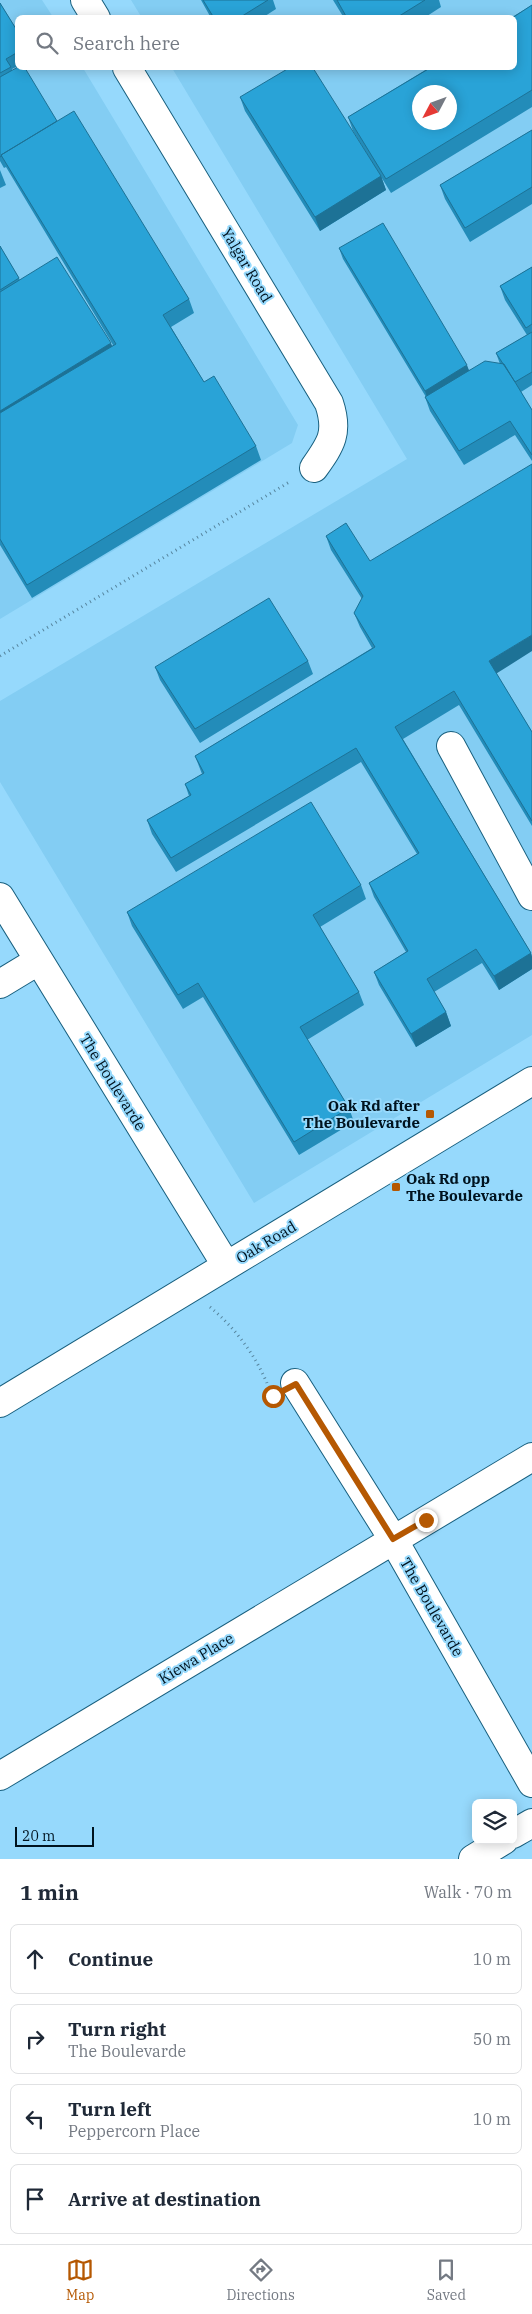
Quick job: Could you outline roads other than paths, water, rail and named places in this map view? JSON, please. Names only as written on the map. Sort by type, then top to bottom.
[{"type":"street","points":[[86,0],[94,15]]},
{"type":"street","name":"Yalgar Road","points":[[128,70],[329,403],[333,415],[334,433],[326,451],[314,468]]},
{"type":"street","points":[[451,746],[532,896]]},
{"type":"street","name":"The Boulevarde","points":[[0,898],[226,1265]]},
{"type":"street","points":[[0,984],[38,960]]},
{"type":"street","name":"Oak Road","points":[[0,1403],[532,1081]]},
{"type":"street","name":"The Boulevarde","points":[[296,1384],[393,1539],[532,1783]]},
{"type":"street","name":"Kiewa Place","points":[[0,1776],[532,1457]]},
{"type":"street","points":[[517,1832],[532,1823]]},
{"type":"street","points":[[473,1859],[497,1844]]},
{"type":"place","name":"Oak Rd after The Boulevarde","points":[[430,1114]]},
{"type":"place","name":"Oak Rd opp The Boulevarde","points":[[396,1187]]}]
